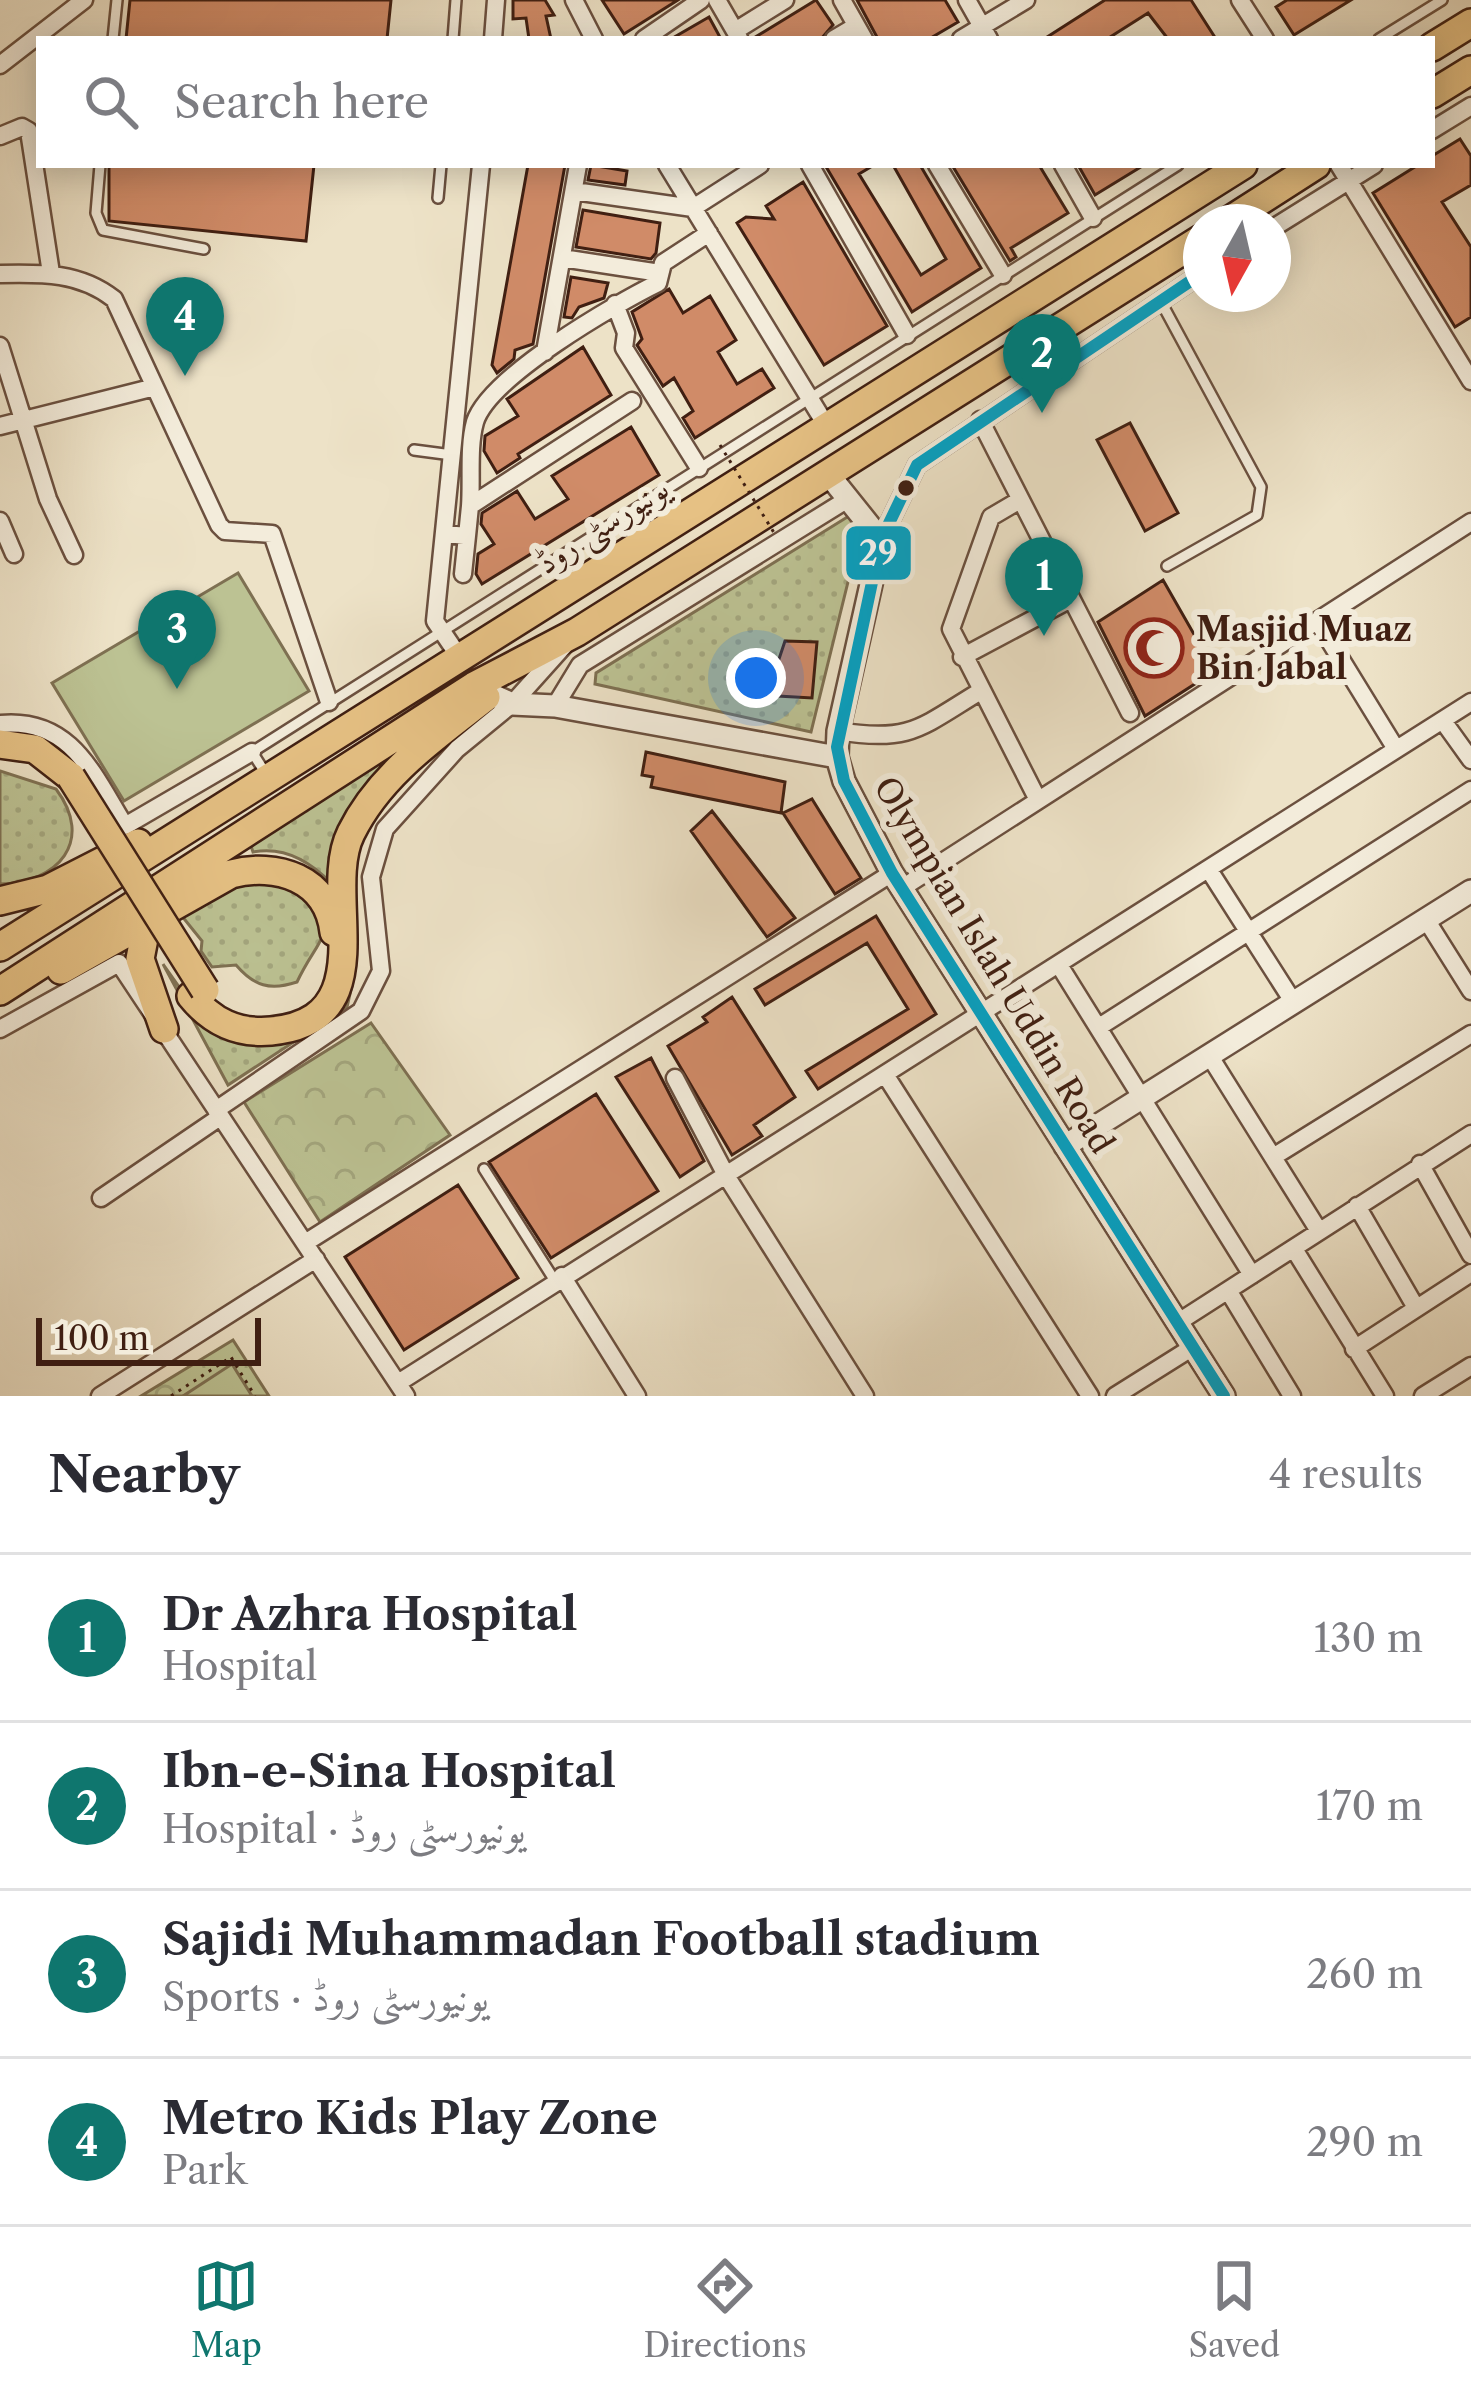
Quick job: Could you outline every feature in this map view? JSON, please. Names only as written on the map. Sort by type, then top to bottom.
[{"type":"main road","points":[[1435,45],[1471,22]]},
{"type":"main road","points":[[1435,92],[1471,70]]},
{"type":"main road","name":"یونیورسٹی روڈ","points":[[0,947],[270,782],[826,425],[1238,168]]},
{"type":"main road","points":[[1255,204],[1311,168]]},
{"type":"main road","points":[[0,744],[35,748],[65,780],[218,1022],[260,1031],[297,1025],[328,1000],[345,962],[342,875],[348,840],[358,820],[412,755],[577,632],[1183,249]]},
{"type":"main road","points":[[0,994],[492,694]]},
{"type":"main road","points":[[0,758],[30,762],[65,780]]},
{"type":"main road","points":[[0,901],[48,889],[214,802],[270,782]]},
{"type":"main road","points":[[0,994],[28,991],[231,874],[258,867],[296,877],[325,903],[333,922],[335,961],[324,989],[309,1002],[263,1020],[232,1012],[198,993]]},
{"type":"main road","points":[[148,923],[140,959],[164,1029]]},
{"type":"street","points":[[37,36],[84,0]]},
{"type":"street","points":[[493,36],[496,0]]},
{"type":"street","points":[[574,0],[592,36]]},
{"type":"street","points":[[669,32],[701,0]]},
{"type":"street","points":[[717,0],[737,35],[785,0]]},
{"type":"street","points":[[842,0],[860,32]]},
{"type":"street","points":[[967,0],[986,33],[1026,0]]},
{"type":"street","points":[[1240,0],[1263,36]]},
{"type":"street","points":[[0,65],[36,37]]},
{"type":"street","points":[[1435,128],[1471,106]]},
{"type":"street","points":[[0,136],[22,127],[29,131],[50,273]]},
{"type":"street","points":[[460,658],[435,621],[481,168]]},
{"type":"street","points":[[545,352],[578,168]]},
{"type":"street","points":[[670,168],[826,425]]},
{"type":"street","points":[[574,190],[693,208],[755,168]]},
{"type":"street","points":[[812,168],[908,334]]},
{"type":"street","points":[[940,168],[1003,275]]},
{"type":"street","points":[[1065,168],[1094,218]]},
{"type":"street","points":[[1291,215],[1344,173],[1471,381]]},
{"type":"street","points":[[464,574],[476,422],[490,397],[615,304],[658,283],[663,263],[710,233]]},
{"type":"street","points":[[562,258],[660,273]]},
{"type":"street","points":[[0,274],[50,273],[94,283],[114,299],[219,525],[225,531],[272,534],[329,702]]},
{"type":"street","points":[[837,758],[838,731],[881,540],[917,465],[1183,285]]},
{"type":"street","points":[[615,304],[626,333],[624,349],[699,468]]},
{"type":"street","points":[[0,346],[48,499],[74,555]]},
{"type":"street","points":[[0,426],[155,387]]},
{"type":"street","points":[[470,506],[632,400]]},
{"type":"street","points":[[980,420],[1130,713]]},
{"type":"street","points":[[829,475],[881,540]]},
{"type":"street","points":[[555,706],[580,665],[848,499]]},
{"type":"street","points":[[1020,500],[992,518],[950,629],[1039,800]]},
{"type":"street","points":[[0,521],[14,554]]},
{"type":"street","points":[[100,1396],[310,1251],[897,880],[1039,800],[1471,522]]},
{"type":"street","points":[[445,533],[467,536]]},
{"type":"street","points":[[962,657],[1069,600]]},
{"type":"street","points":[[1318,622],[1396,749]]},
{"type":"street","points":[[838,731],[877,737],[910,734],[979,692]]},
{"type":"street","points":[[100,1198],[362,1011],[381,971],[371,877],[386,829],[457,749],[492,694]]},
{"type":"street","name":"Olympian Islah Uddin Road","points":[[492,694],[837,758],[844,782],[897,880],[1224,1396]]},
{"type":"street","points":[[0,1029],[113,962],[119,963],[402,1389],[559,1279],[728,1177],[1471,702]]},
{"type":"street","points":[[1443,721],[1471,760]]},
{"type":"street","points":[[0,724],[43,726],[72,742],[125,826],[252,752]]},
{"type":"street","points":[[1099,1027],[1471,790]]},
{"type":"street","points":[[1209,870],[1294,1004]]},
{"type":"street","points":[[1065,1146],[1471,891]]},
{"type":"street","points":[[1427,921],[1471,991]]},
{"type":"street","points":[[1059,964],[1252,1275]]},
{"type":"street","points":[[1273,1156],[1471,1034]]},
{"type":"street","points":[[1209,1055],[1319,1232]]},
{"type":"street","points":[[886,1076],[1090,1396]]},
{"type":"street","points":[[675,1078],[728,1177],[865,1396]]},
{"type":"street","points":[[1178,1323],[1471,1133]]},
{"type":"street","points":[[1420,1164],[1471,1255]]},
{"type":"street","points":[[1357,1205],[1415,1306]]},
{"type":"street","points":[[1294,1250],[1385,1396]]},
{"type":"street","points":[[1354,1349],[1471,1273]]},
{"type":"street","points":[[559,1279],[637,1396]]},
{"type":"street","points":[[1229,1292],[1292,1396]]},
{"type":"street","points":[[1115,1396],[1193,1347]]},
{"type":"street","points":[[1423,1396],[1471,1366]]},
{"type":"lane","points":[[113,36],[117,0]]},
{"type":"lane","points":[[453,36],[456,0]]},
{"type":"lane","points":[[1384,36],[1442,0]]},
{"type":"lane","points":[[100,168],[96,213],[103,230],[204,249]]},
{"type":"lane","points":[[438,198],[441,168]]},
{"type":"lane","points":[[270,782],[252,752],[1173,168]]},
{"type":"lane","points":[[1160,300],[1261,488],[1262,504],[1257,514],[1167,566]]},
{"type":"lane","points":[[414,450],[452,455]]},
{"type":"lane","points":[[484,1169],[559,1279]]},
{"type":"path","points":[[719,445],[776,536]]},
{"type":"path","points":[[171,1396],[231,1358],[255,1396]]},
{"type":"green space","points":[[857,511],[863,521],[811,732],[595,684],[596,673]]},
{"type":"green space","points":[[238,573],[309,691],[124,801],[52,683]]},
{"type":"green space","points":[[416,733],[332,884],[296,858],[275,851],[253,852],[250,843]]},
{"type":"green space","points":[[0,771],[56,789],[72,826],[71,842],[53,867],[21,882],[0,884]]},
{"type":"green space","points":[[239,879],[297,885],[318,917],[322,935],[297,982],[271,986],[249,978],[236,965],[212,967],[201,951],[202,941],[177,910]]},
{"type":"green space","points":[[163,964],[194,1008],[226,1032],[343,998],[353,981],[347,1007],[228,1085]]},
{"type":"green space","points":[[371,1023],[450,1135],[320,1222],[244,1102]]},
{"type":"green space","points":[[233,1340],[269,1396],[141,1396]]},
{"type":"green space","points":[[232,1364],[252,1396],[183,1396]]},
{"type":"building","points":[[130,0],[391,0],[387,36],[126,36]]},
{"type":"building","points":[[513,0],[545,0],[554,15],[546,16],[550,36],[529,36],[526,18],[513,19]]},
{"type":"building","points":[[602,0],[678,0],[624,34]]},
{"type":"building","points":[[816,0],[833,25],[824,36],[757,36]]},
{"type":"building","points":[[857,0],[945,0],[958,22],[934,36],[876,36]]},
{"type":"building","points":[[1105,0],[1191,0],[1214,36],[1166,36],[1148,13],[1112,36],[1049,36]]},
{"type":"building","points":[[1287,0],[1351,0],[1294,35],[1276,7]]},
{"type":"building","points":[[709,17],[719,36],[676,36]]},
{"type":"building","points":[[1460,139],[1471,156],[1471,185],[1442,202],[1471,247],[1471,317],[1455,327],[1373,193],[1413,168],[1435,168],[1435,154]]},
{"type":"building","points":[[109,168],[314,168],[306,241],[109,221]]},
{"type":"building","points":[[527,168],[564,168],[533,344],[515,350],[514,359],[497,373],[492,365]]},
{"type":"building","points":[[590,168],[627,171],[625,185],[588,180]]},
{"type":"building","points":[[827,168],[869,168],[859,174],[921,275],[946,259],[895,168],[922,168],[981,268],[912,312]]},
{"type":"building","points":[[954,168],[1041,168],[1068,213],[1011,248],[1016,257],[1010,261]]},
{"type":"building","points":[[1080,168],[1139,168],[1095,195]]},
{"type":"building","points":[[803,182],[887,326],[824,365],[737,223],[746,217],[774,219],[766,206]]},
{"type":"building","points":[[583,210],[660,223],[656,253],[651,259],[576,247]]},
{"type":"building","points":[[571,277],[608,283],[604,298],[579,307],[572,318],[564,317]]},
{"type":"building","points":[[669,289],[683,313],[710,296],[736,340],[718,352],[737,384],[762,369],[774,388],[695,438],[683,418],[693,411],[674,378],[663,386],[637,345],[642,339],[632,312]]},
{"type":"building","points":[[583,347],[611,395],[518,454],[520,458],[497,473],[484,451],[485,436],[518,416],[507,399]]},
{"type":"building","points":[[1130,423],[1178,513],[1145,531],[1097,440]]},
{"type":"building","points":[[631,427],[659,475],[482,584],[476,574],[478,554],[494,544],[481,524],[482,513],[517,491],[535,519],[568,499],[552,476]]},
{"type":"building","name":"Masjid Muaz Bin Jabal","points":[[1163,580],[1215,671],[1145,716],[1098,622]]},
{"type":"building","points":[[785,641],[817,642],[812,698],[778,696],[781,676],[773,677]]},
{"type":"building","points":[[646,752],[785,782],[781,813],[651,787],[653,777],[642,775]]},
{"type":"building","points":[[812,799],[861,878],[835,894],[783,813]]},
{"type":"building","points":[[712,811],[795,918],[767,937],[691,831]]},
{"type":"building","points":[[876,916],[936,1014],[818,1089],[806,1071],[908,1009],[867,943],[765,1005],[755,989]]},
{"type":"building","points":[[732,997],[795,1097],[754,1125],[762,1136],[732,1155],[668,1046],[707,1022],[703,1017]]},
{"type":"building","points":[[651,1058],[704,1161],[680,1177],[616,1077]]},
{"type":"building","points":[[596,1094],[658,1191],[551,1258],[489,1162]]},
{"type":"building","points":[[458,1185],[518,1278],[404,1350],[345,1257]]},
{"type":"transit line","name":"29","points":[[1183,286],[917,465],[881,540],[837,747],[844,781],[892,873],[1224,1396]]},
{"type":"place","name":"Metro Kids Play Zone","points":[[185,376]]},
{"type":"place","name":"Ibn-e-Sina Hospital","points":[[1042,413]]},
{"type":"place","name":"Dr Azhra Hospital","points":[[1044,636]]},
{"type":"place","name":"Masjid Muaz Bin Jabal","points":[[1154,648]]},
{"type":"place","name":"Sajidi Muhammadan Football stadium","points":[[177,689]]}]
